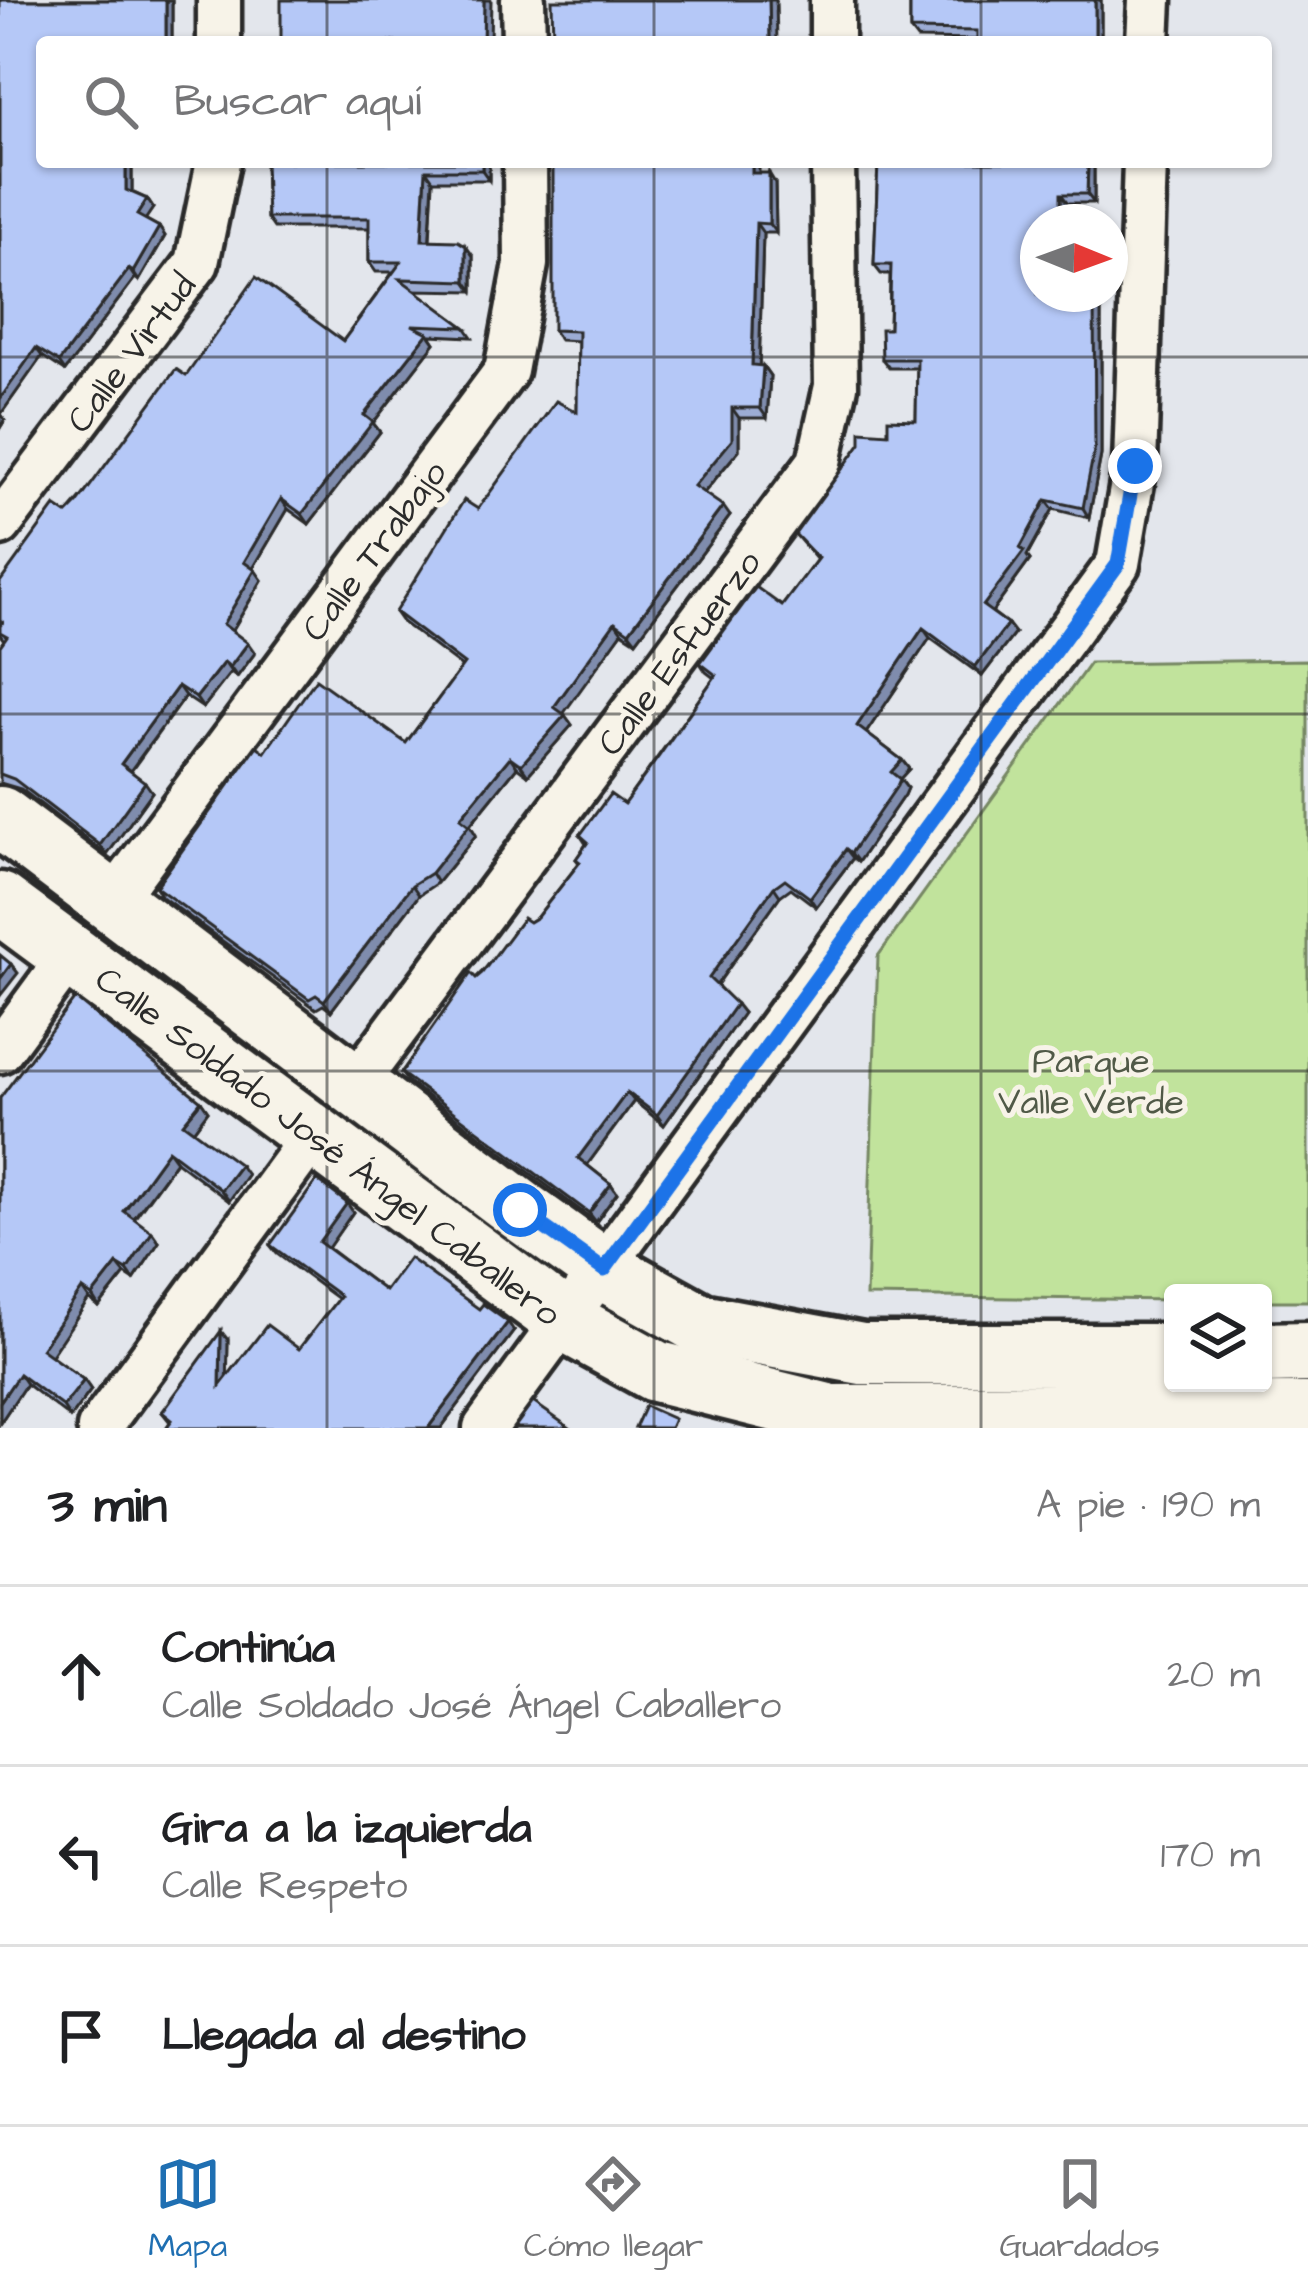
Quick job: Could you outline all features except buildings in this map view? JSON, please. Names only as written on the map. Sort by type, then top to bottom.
[{"type":"street","points":[[219,0],[219,36]]},
{"type":"street","points":[[524,0],[524,36]]},
{"type":"street","points":[[832,0],[832,36]]},
{"type":"street","points":[[1148,36],[1150,0]]},
{"type":"street","name":"Calle Virtud","points":[[0,524],[197,263],[217,168]]},
{"type":"street","name":"Calle Trabajo","points":[[114,899],[506,371],[526,265],[525,168]]},
{"type":"street","name":"Calle Esfuerzo","points":[[356,1083],[819,462],[836,386],[833,168]]},
{"type":"street","points":[[485,1428],[1118,564],[1135,466],[1144,168]]},
{"type":"street","name":"Calle Soldado José Ángel Caballero","points":[[0,818],[604,1270],[701,1324],[862,1354],[1164,1354]]},
{"type":"street","name":"Calle Soldado José Ángel Caballero","points":[[0,904],[566,1322],[655,1371],[832,1421],[1140,1420],[1308,1413]]},
{"type":"street","points":[[0,1051],[71,954]]},
{"type":"street","points":[[99,1428],[313,1136]]},
{"type":"street","points":[[1272,1353],[1308,1352]]},
{"type":"green space","name":"Parque Valle Verde","points":[[1308,660],[1308,1301],[1272,1301],[1272,1284],[1164,1284],[1164,1300],[866,1296],[878,956],[1090,663]]},
{"type":"route","points":[[520,1210],[604,1270],[1118,564],[1135,466]]}]
